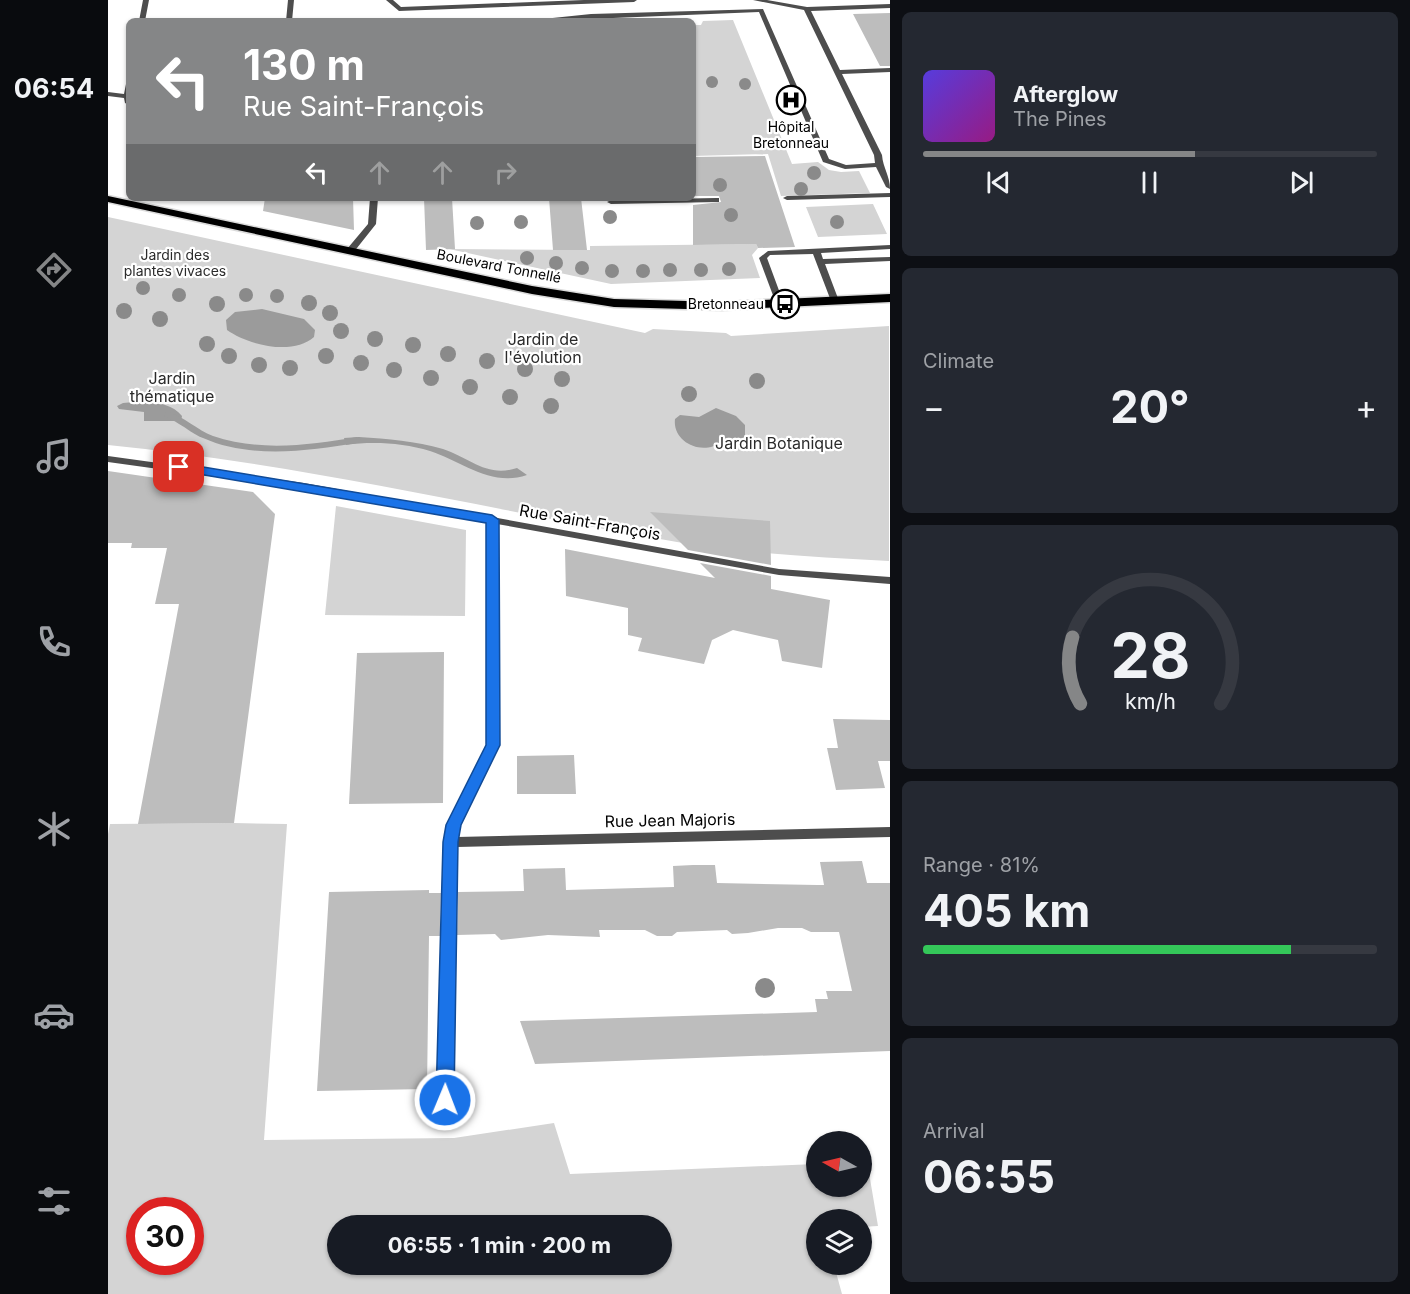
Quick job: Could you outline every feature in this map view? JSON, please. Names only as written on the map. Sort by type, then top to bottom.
[{"type":"main road","name":"Boulevard Tonnellé","points":[[108,199],[532,290],[614,303],[681,307],[890,298]]},
{"type":"street","points":[[142,18],[146,0]]},
{"type":"street","points":[[289,18],[291,0]]},
{"type":"street","points":[[389,0],[399,9],[634,0]]},
{"type":"street","points":[[403,2],[481,0]]},
{"type":"street","points":[[756,0],[762,4],[826,160],[845,166],[879,165]]},
{"type":"street","points":[[577,18],[762,4],[807,9],[890,6]]},
{"type":"street","points":[[807,9],[878,155],[879,165],[890,187]]},
{"type":"street","points":[[837,72],[890,70]]},
{"type":"street","points":[[108,94],[126,99]]},
{"type":"street","points":[[787,198],[890,195]]},
{"type":"street","points":[[696,200],[716,200]]},
{"type":"street","points":[[350,251],[372,224],[374,201]]},
{"type":"street","points":[[611,202],[636,201]]},
{"type":"street","points":[[780,304],[763,258],[768,253],[890,248]]},
{"type":"street","points":[[816,250],[835,301]]},
{"type":"street","points":[[820,262],[890,259]]},
{"type":"street","name":"Rue Saint-François","points":[[108,459],[293,484],[779,572],[890,581]]},
{"type":"street","points":[[444,1123],[453,825],[493,745],[492,520]]},
{"type":"street","name":"Rue Jean Majoris","points":[[451,842],[890,832]]},
{"type":"green space","points":[[733,20],[792,164],[818,162],[829,170],[859,171],[870,193],[781,196],[768,154],[696,156],[696,25],[701,25],[703,21]]},
{"type":"green space","points":[[873,204],[887,234],[818,237],[806,207]]},
{"type":"green space","name":"Jardin Botanique","points":[[108,217],[645,333],[653,329],[726,333],[731,336],[889,326],[889,561],[703,546],[322,475],[179,453],[108,445]]},
{"type":"green space","points":[[756,244],[758,248],[752,255],[760,278],[611,284],[449,249],[590,250],[590,246]]},
{"type":"green space","points":[[336,506],[466,530],[465,616],[325,615]]},
{"type":"green space","points":[[110,824],[287,824],[264,1140],[454,1138],[554,1123],[570,1174],[806,1164],[806,1197],[872,1197],[872,1191],[878,1226],[872,1226],[872,1209],[806,1209],[806,1275],[837,1275],[842,1294],[108,1294],[108,834]]},
{"type":"shaded area","points":[[262,309],[304,319],[315,330],[314,337],[294,346],[270,346],[246,340],[227,330],[226,320],[235,312]]},
{"type":"shaded area","points":[[146,401],[175,409],[182,416],[181,421],[144,421],[144,412],[119,409],[117,406],[123,403]]},
{"type":"shaded area","points":[[716,408],[736,416],[745,425],[745,441],[737,444],[722,441],[707,448],[684,441],[675,427],[675,419],[680,415],[699,417]]},
{"type":"shaded area","points":[[359,437],[433,446],[488,469],[497,471],[517,468],[527,475],[514,478],[489,476],[430,451],[409,446],[377,443],[346,445],[344,438]]},
{"type":"building","points":[[890,13],[890,66],[880,66],[853,14]]},
{"type":"building","points":[[765,156],[795,247],[758,248],[756,244],[693,245],[693,205],[721,202],[719,196],[696,196],[696,157]]},
{"type":"building","points":[[265,201],[353,201],[354,230],[263,211]]},
{"type":"building","points":[[424,201],[452,201],[455,249],[426,250]]},
{"type":"building","points":[[549,201],[581,201],[587,250],[553,250]]},
{"type":"building","points":[[108,471],[253,492],[275,514],[234,823],[138,824],[179,604],[155,604],[167,548],[131,548],[132,543],[108,543]]},
{"type":"building","points":[[650,512],[770,521],[771,565],[688,550]]},
{"type":"building","points":[[565,549],[715,578],[700,563],[771,576],[771,589],[830,600],[822,668],[782,661],[778,640],[733,630],[712,640],[704,664],[638,651],[642,638],[628,635],[628,608],[566,596]]},
{"type":"building","points":[[444,652],[443,803],[349,804],[357,653]]},
{"type":"building","points":[[833,719],[890,720],[890,761],[878,761],[885,788],[836,790],[827,748],[838,748]]},
{"type":"building","points":[[574,755],[576,794],[517,794],[517,756]]},
{"type":"building","points":[[862,861],[867,883],[890,883],[890,1051],[535,1064],[520,1021],[817,1012],[815,999],[828,999],[826,991],[852,991],[839,932],[811,932],[802,928],[778,928],[748,933],[732,934],[727,930],[677,932],[672,936],[657,936],[645,930],[599,930],[600,937],[548,935],[501,940],[495,934],[457,935],[458,892],[524,891],[523,869],[565,868],[566,890],[674,887],[673,866],[693,865],[715,865],[717,883],[824,885],[820,862]]},
{"type":"building","points":[[429,890],[429,893],[441,893],[440,936],[429,936],[427,1089],[317,1091],[329,892]]},
{"type":"waterway","points":[[168,415],[207,437],[249,447],[303,448],[357,440]]},
{"type":"place","name":"Hôpital Bretonneau","points":[[791,100]]},
{"type":"place","name":"Bretonneau","points":[[785,304]]},
{"type":"route","points":[[179,467],[304,486],[492,520],[493,745],[453,825],[445,1100]]},
{"type":"park label","name":"Jardin des plantes vivaces","points":[[175,264]]},
{"type":"park label","name":"Jardin de l'évolution","points":[[543,348]]},
{"type":"park label","name":"Jardin thématique","points":[[172,387]]}]
